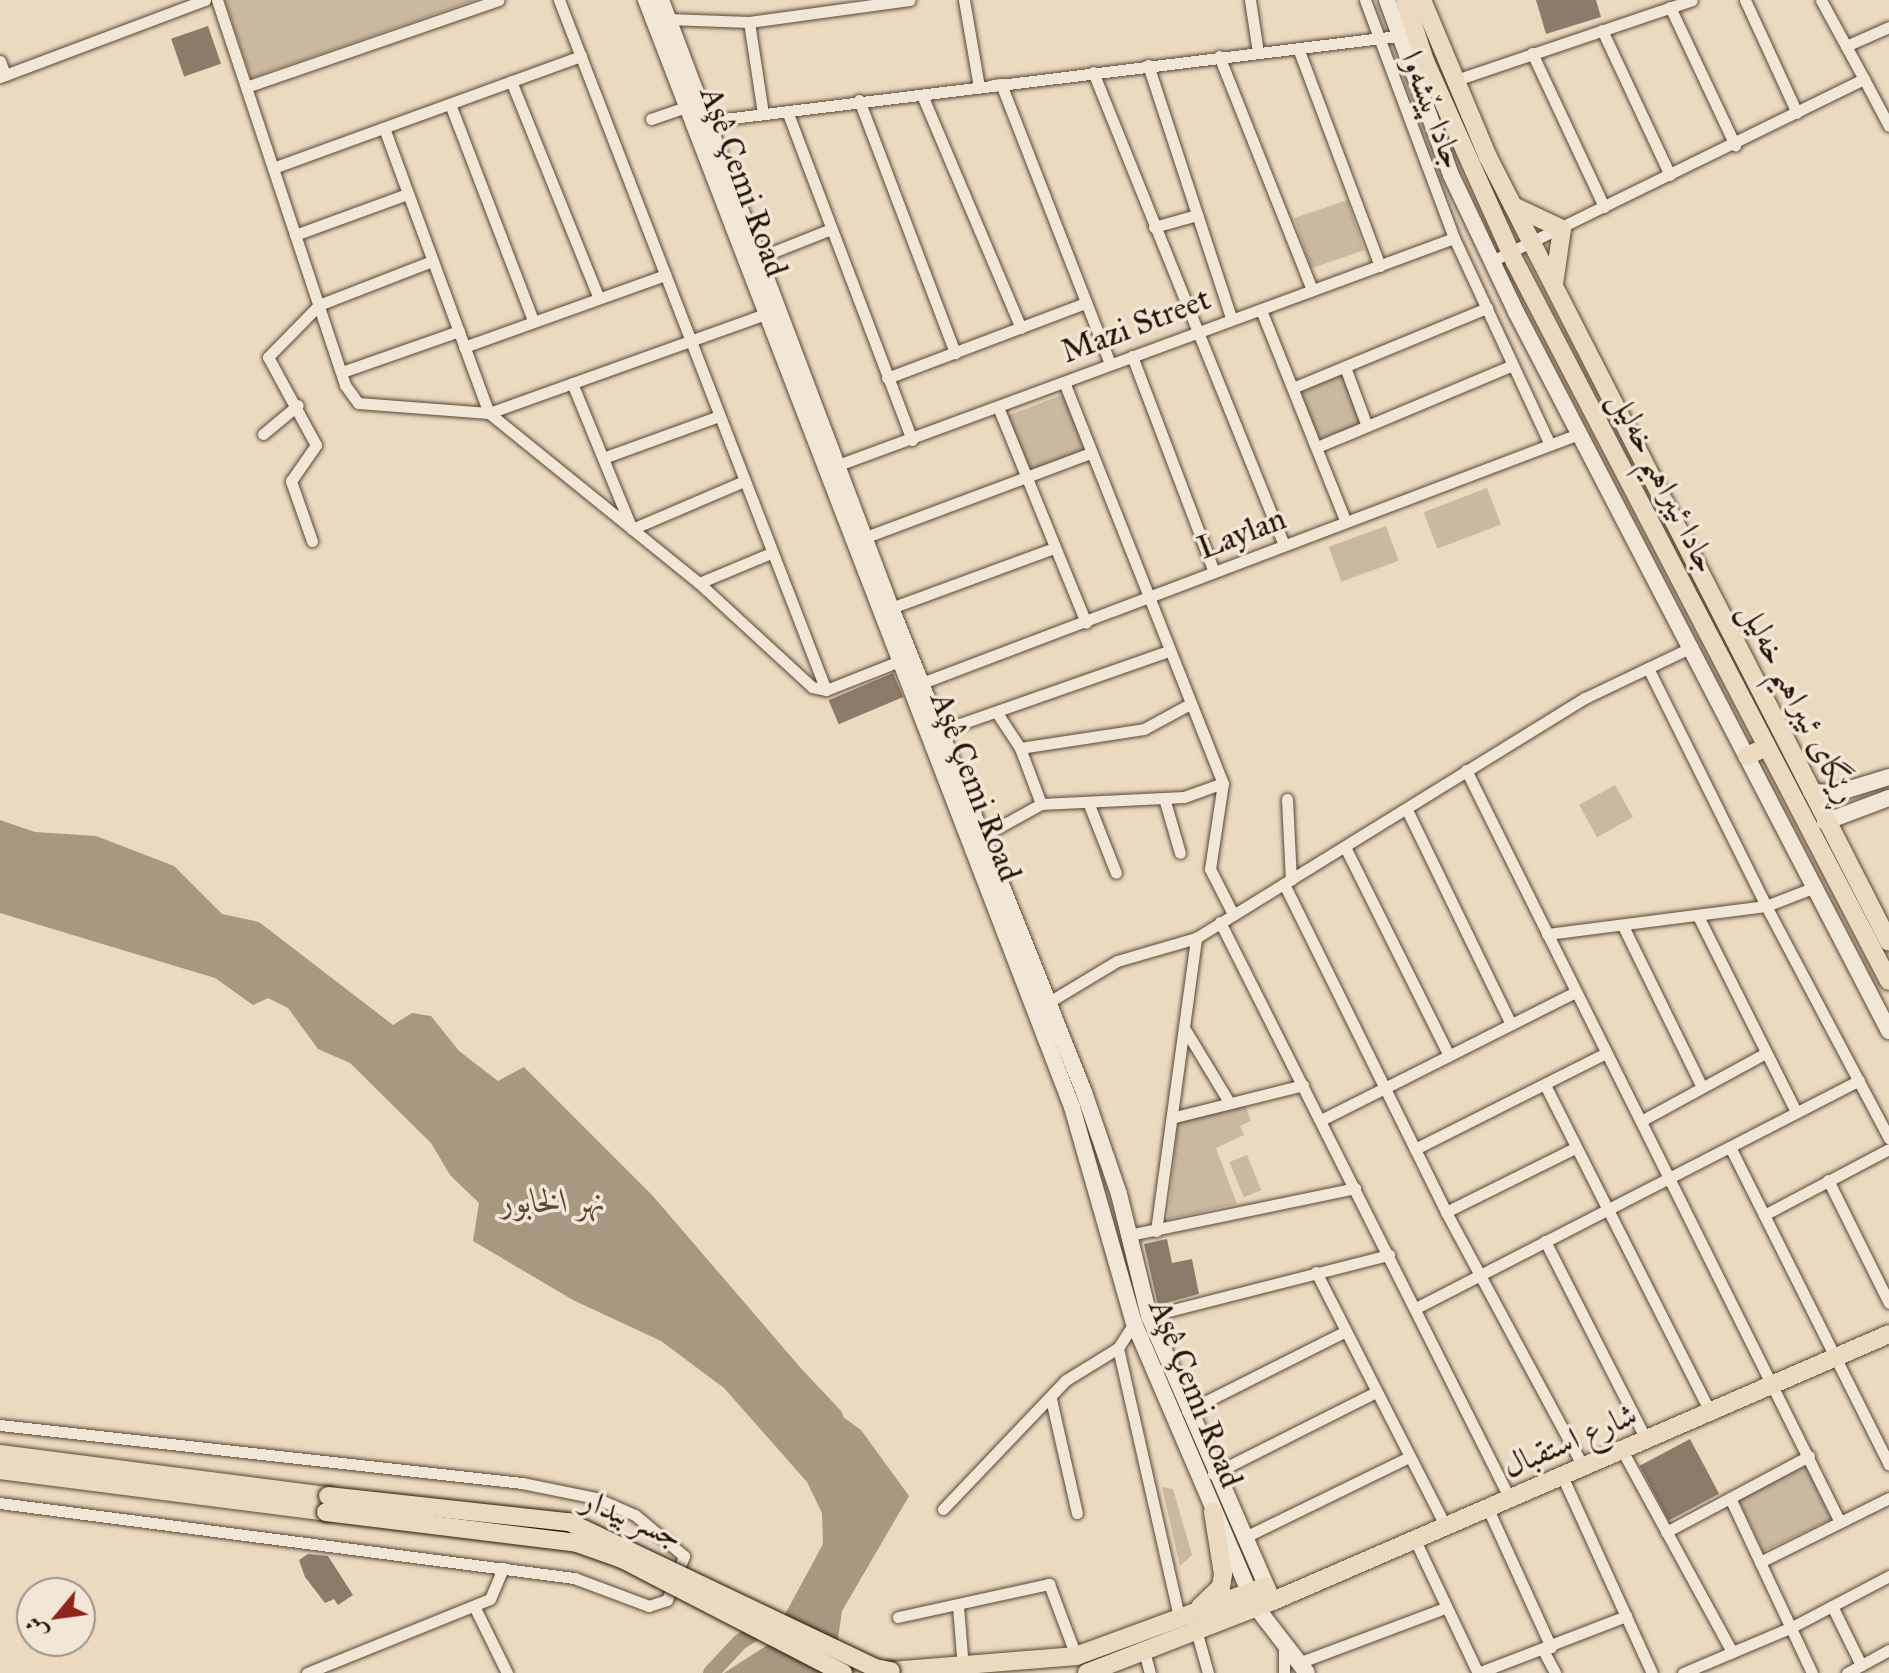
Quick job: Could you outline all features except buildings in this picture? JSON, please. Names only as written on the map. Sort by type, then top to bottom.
[{"type":"main road","name":"Aşê Çemi Road","points":[[646,0],[758,258],[891,608],[1049,1002],[1129,1235],[1142,1320],[1187,1411],[1243,1538],[1263,1601]]},
{"type":"main road","name":"Aşê Çemi Road","points":[[661,0],[695,117],[763,315],[1072,1107],[1142,1320],[1213,1512],[1263,1601]]},
{"type":"main road","name":"جادا ئیبراهیم خەلیل","points":[[1387,0],[1397,36],[1492,261],[1889,1031]]},
{"type":"main road","name":"جادا ئیبراهیم خەلیل","points":[[1405,0],[1425,61],[1511,253],[1889,981]]},
{"type":"main road","name":"جادا ئیبراهیم خەلیل","points":[[1422,0],[1453,81],[1513,206],[1699,576]]},
{"type":"main road","points":[[1513,206],[1562,229],[1554,287]]},
{"type":"main road","name":"ڕێگای ئیبراهیم خەلیل","points":[[1699,576],[1889,942]]},
{"type":"main road","points":[[1747,756],[1766,747]]},
{"type":"main road","points":[[1811,792],[1837,793],[1889,777]]},
{"type":"main road","points":[[1825,822],[1889,798]]},
{"type":"main road","name":"شارع استقبال","points":[[1188,1625],[1263,1601],[1415,1540],[1776,1387],[1889,1334]]},
{"type":"main road","points":[[0,1454],[327,1504]]},
{"type":"main road","points":[[0,1470],[327,1504]]},
{"type":"main road","name":"جسر بيدار","points":[[327,1504],[569,1522],[875,1668],[891,1671],[964,1670]]},
{"type":"main road","name":"جسر بيدار","points":[[327,1504],[577,1543],[622,1559],[843,1673]]},
{"type":"main road","points":[[1087,1673],[1144,1651],[1188,1625],[1221,1587],[1213,1512]]},
{"type":"main road","points":[[1263,1601],[1304,1668]]},
{"type":"main road","points":[[964,1670],[1076,1656],[1188,1625]]},
{"type":"street","points":[[0,61],[3,76],[205,0]]},
{"type":"street","points":[[217,0],[342,372],[358,403],[489,413],[763,315]]},
{"type":"street","points":[[246,87],[498,0]]},
{"type":"street","points":[[559,0],[826,690]]},
{"type":"street","points":[[668,19],[749,22],[910,0]]},
{"type":"street","points":[[965,0],[979,87]]},
{"type":"street","points":[[1250,0],[1258,52]]},
{"type":"street","name":"جادا پێشەوا","points":[[1365,0],[1376,38],[1454,238],[1550,445]]},
{"type":"street","points":[[1453,81],[1692,0]]},
{"type":"street","points":[[1745,0],[1797,113]]},
{"type":"street","points":[[1821,0],[1864,79],[1884,105],[1889,126]]},
{"type":"street","points":[[1670,7],[1735,145]]},
{"type":"street","points":[[749,22],[763,113]]},
{"type":"street","points":[[1846,46],[1889,27]]},
{"type":"street","points":[[1602,30],[1670,175]]},
{"type":"street","points":[[651,119],[787,111],[1397,36]]},
{"type":"street","points":[[1298,48],[1380,266]]},
{"type":"street","points":[[1532,53],[1604,207]]},
{"type":"street","points":[[273,168],[581,56]]},
{"type":"street","points":[[1219,56],[1312,290]]},
{"type":"street","points":[[1148,65],[1231,317]]},
{"type":"street","points":[[1093,72],[1284,545]]},
{"type":"street","points":[[1492,261],[1735,145],[1864,79]]},
{"type":"street","points":[[511,81],[597,294]]},
{"type":"street","points":[[993,85],[1001,84],[1110,364]]},
{"type":"street","points":[[922,95],[1021,328]]},
{"type":"street","points":[[859,100],[955,353]]},
{"type":"street","points":[[450,104],[533,320]]},
{"type":"street","points":[[787,111],[912,440]]},
{"type":"street","points":[[384,128],[489,413],[699,583],[808,684],[826,690],[897,662]]},
{"type":"street","points":[[295,235],[407,194]]},
{"type":"street","points":[[1154,227],[1197,215]]},
{"type":"street","points":[[758,258],[831,229]]},
{"type":"street","name":"Mazi Street","points":[[838,465],[912,440],[1231,317],[1261,310],[1454,238]]},
{"type":"street","points":[[312,541],[291,481],[316,445],[298,405],[274,376],[268,357],[319,305],[432,261]]},
{"type":"street","points":[[464,347],[597,294],[665,275]]},
{"type":"street","points":[[887,378],[1086,303]]},
{"type":"street","points":[[1295,387],[1487,308]]},
{"type":"street","points":[[1261,310],[1295,387],[1346,522]]},
{"type":"street","points":[[342,372],[459,331]]},
{"type":"street","points":[[1132,356],[1214,572]]},
{"type":"street","points":[[1317,447],[1513,365]]},
{"type":"street","points":[[1345,367],[1367,426]]},
{"type":"street","points":[[1064,382],[1188,705],[1223,783],[1210,869],[1233,914]]},
{"type":"street","points":[[572,383],[632,529]]},
{"type":"street","points":[[263,434],[298,405]]},
{"type":"street","points":[[998,407],[1086,623]]},
{"type":"street","points":[[603,458],[719,416]]},
{"type":"street","name":"Laylan","points":[[922,683],[1148,600],[1581,433]]},
{"type":"street","points":[[866,537],[1091,453]]},
{"type":"street","points":[[632,529],[744,481]]},
{"type":"street","points":[[891,608],[1054,548]]},
{"type":"street","points":[[699,583],[771,553]]},
{"type":"street","points":[[1049,1002],[1117,961],[1196,938],[1407,810],[1466,770],[1648,668],[1692,647]]},
{"type":"street","points":[[940,731],[1168,651]]},
{"type":"street","points":[[1648,668],[1766,906],[1889,1138]]},
{"type":"street","points":[[1020,748],[1144,729],[1188,705]]},
{"type":"street","points":[[997,713],[1020,748],[1041,804]]},
{"type":"street","points":[[1466,770],[1776,1387],[1840,1522]]},
{"type":"street","points":[[983,836],[1041,804],[1164,798],[1223,783]]},
{"type":"street","points":[[1164,798],[1180,853]]},
{"type":"street","points":[[1287,799],[1288,882],[1384,1089],[1446,1212],[1584,1468]]},
{"type":"street","points":[[1088,802],[1116,873]]},
{"type":"street","points":[[1407,810],[1511,1024]]},
{"type":"street","points":[[1345,847],[1449,1056]]},
{"type":"street","points":[[1547,934],[1699,918],[1766,906],[1815,887]]},
{"type":"street","points":[[1699,918],[1764,1054],[1796,1112]]},
{"type":"street","points":[[1220,922],[1510,1499]]},
{"type":"street","points":[[1623,926],[1702,1087]]},
{"type":"street","points":[[1156,1231],[1175,1117],[1196,938]]},
{"type":"street","points":[[1321,1120],[1575,992]]},
{"type":"street","points":[[1186,1030],[1229,1102]]},
{"type":"street","points":[[1415,1149],[1606,1053]]},
{"type":"street","points":[[1641,1121],[1764,1054]]},
{"type":"street","points":[[1416,1308],[1859,1080]]},
{"type":"street","points":[[1175,1117],[1303,1085]]},
{"type":"street","points":[[1545,1085],[1711,1414]]},
{"type":"street","points":[[1730,1147],[1889,1464]]},
{"type":"street","points":[[1446,1212],[1575,1148]]},
{"type":"street","points":[[1764,1215],[1889,1149]]},
{"type":"street","points":[[1828,1180],[1889,1303]]},
{"type":"street","points":[[1129,1235],[1355,1188]]},
{"type":"street","points":[[1545,1241],[1647,1441]]},
{"type":"street","points":[[943,1509],[1080,1368],[1118,1348],[1142,1320],[1389,1255]]},
{"type":"street","points":[[1316,1272],[1374,1393],[1446,1527]]},
{"type":"street","points":[[1187,1411],[1344,1332]]},
{"type":"street","points":[[1118,1348],[1188,1625],[1208,1673]]},
{"type":"street","points":[[1213,1474],[1374,1393]]},
{"type":"street","points":[[1051,1399],[1077,1513]]},
{"type":"street","points":[[0,1425],[522,1483],[596,1498],[635,1515],[684,1556],[667,1600],[649,1606],[574,1578],[0,1503]]},
{"type":"street","points":[[1623,1452],[1732,1652]]},
{"type":"street","points":[[1666,1532],[1809,1456]]},
{"type":"street","points":[[1243,1538],[1409,1457]]},
{"type":"street","points":[[1563,1478],[1652,1673]]},
{"type":"street","points":[[1730,1498],[1812,1673]]},
{"type":"street","points":[[1760,1562],[1889,1498]]},
{"type":"street","points":[[1488,1509],[1555,1673]]},
{"type":"street","points":[[1415,1540],[1478,1673],[1626,1616]]},
{"type":"street","points":[[307,1673],[474,1606],[497,1593],[503,1568]]},
{"type":"street","points":[[1683,1673],[1792,1627],[1889,1576]]},
{"type":"street","points":[[898,1617],[1049,1584],[1076,1656]]},
{"type":"street","points":[[474,1606],[507,1673]]},
{"type":"street","points":[[958,1606],[964,1670]]},
{"type":"street","points":[[1832,1606],[1861,1665]]},
{"type":"street","points":[[1304,1668],[1445,1608]]},
{"type":"street","points":[[1283,1635],[1284,1673]]},
{"type":"street","points":[[1847,1673],[1889,1650]]},
{"type":"street","points":[[1144,1651],[1150,1673]]},
{"type":"shaded area","points":[[225,0],[475,0],[251,78]]},
{"type":"shaded area","points":[[1347,200],[1364,250],[1311,268],[1294,218]]},
{"type":"shaded area","points":[[1343,372],[1362,424],[1319,439],[1300,388]]},
{"type":"shaded area","points":[[1064,394],[1086,452],[1029,474],[1007,416]]},
{"type":"shaded area","points":[[1487,488],[1501,524],[1437,549],[1424,512]]},
{"type":"shaded area","points":[[1386,526],[1399,561],[1341,582],[1329,547]]},
{"type":"shaded area","points":[[1615,785],[1633,817],[1597,837],[1579,805]]},
{"type":"shaded area","points":[[1245,1104],[1251,1121],[1240,1126],[1244,1135],[1216,1148],[1237,1204],[1168,1219],[1178,1122]]},
{"type":"shaded area","points":[[1247,1155],[1261,1190],[1244,1197],[1229,1162]]},
{"type":"shaded area","points":[[1806,1466],[1831,1519],[1763,1551],[1738,1498]]},
{"type":"shaded area","points":[[1162,1487],[1173,1489],[1192,1555],[1180,1566]]},
{"type":"water","name":"نهر الخابور","points":[[0,820],[35,832],[96,836],[174,866],[222,914],[259,922],[393,1025],[412,1013],[431,1016],[459,1051],[498,1081],[524,1067],[652,1195],[799,1366],[800,1386],[861,1430],[909,1496],[842,1611],[833,1673],[724,1673],[769,1644],[823,1544],[822,1513],[807,1482],[724,1388],[661,1341],[573,1300],[473,1241],[479,1203],[450,1175],[431,1143],[350,1063],[318,1049],[288,1008],[268,998],[253,1005],[215,978],[0,913]]},
{"type":"waterway","name":"نهر الخابور","points":[[785,1363],[835,1416]]},
{"type":"waterway","name":"نهر الخابور","points":[[711,1673],[740,1642],[767,1625]]}]
